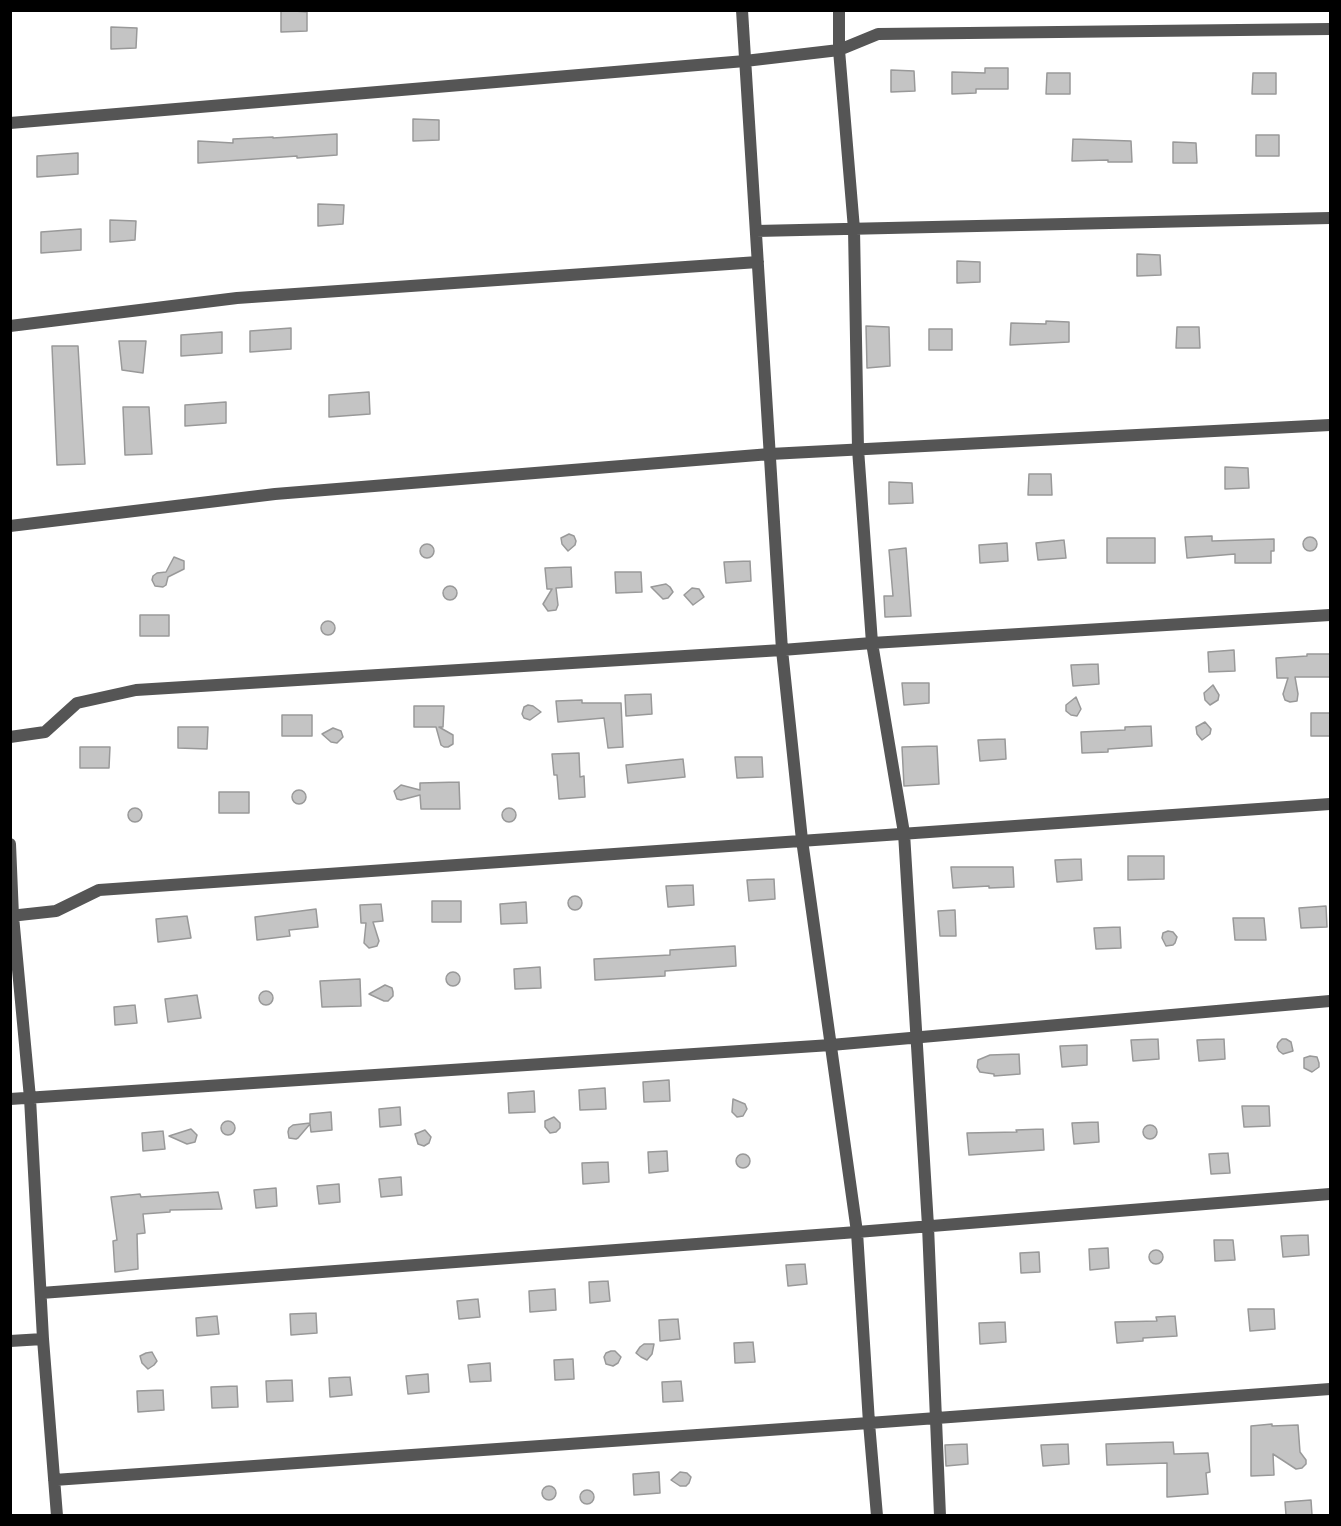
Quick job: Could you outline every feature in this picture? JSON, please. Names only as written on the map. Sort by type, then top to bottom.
[{"type":"street","points":[[742,10],[783,650],[802,840],[857,1232],[877,1515]]},
{"type":"street","points":[[839,10],[839,50],[854,229],[858,449],[872,643],[904,833],[928,1226],[940,1515]]},
{"type":"street","points":[[10,123],[746,61],[839,50],[879,34],[1330,29]]},
{"type":"street","points":[[756,231],[1330,218]]},
{"type":"street","points":[[10,326],[237,298],[758,262]]},
{"type":"street","points":[[10,526],[275,494],[771,454],[1330,425]]},
{"type":"street","points":[[10,737],[45,732],[77,703],[136,690],[1330,615]]},
{"type":"street","points":[[12,916],[56,911],[99,890],[1330,804]]},
{"type":"street","points":[[10,844],[12,916],[30,1098],[43,1339],[57,1515]]},
{"type":"street","points":[[10,1099],[831,1045],[1330,1001]]},
{"type":"street","points":[[41,1293],[1330,1194]]},
{"type":"street","points":[[10,1341],[43,1339]]},
{"type":"street","points":[[54,1480],[1330,1389]]},
{"type":"building","points":[[281,10],[307,12],[307,31],[281,32]]},
{"type":"building","points":[[111,27],[137,28],[136,48],[111,49]]},
{"type":"building","points":[[985,68],[1008,68],[1008,89],[976,89],[976,93],[952,94],[952,72],[985,73]]},
{"type":"building","points":[[891,70],[914,71],[915,91],[891,92]]},
{"type":"building","points":[[1047,73],[1070,73],[1070,94],[1046,94]]},
{"type":"building","points":[[1253,73],[1276,73],[1276,94],[1252,94]]},
{"type":"building","points":[[413,119],[439,120],[439,140],[413,141]]},
{"type":"building","points":[[337,134],[337,155],[198,163],[198,141],[233,143],[233,139]]},
{"type":"building","points":[[1256,135],[1279,135],[1279,156],[1256,156]]},
{"type":"building","points":[[1073,139],[1131,141],[1132,162],[1072,161]]},
{"type":"building","points":[[1173,142],[1196,143],[1197,163],[1173,163]]},
{"type":"building","points":[[78,153],[78,174],[37,177],[37,156]]},
{"type":"building","points":[[318,204],[344,205],[343,224],[318,226]]},
{"type":"building","points":[[110,220],[136,221],[135,240],[110,242]]},
{"type":"building","points":[[81,229],[81,250],[41,253],[41,232]]},
{"type":"building","points":[[1137,254],[1160,255],[1161,275],[1137,276]]},
{"type":"building","points":[[957,261],[980,262],[980,282],[957,283]]},
{"type":"building","points":[[1046,321],[1069,322],[1069,342],[1010,345],[1011,323],[1046,324]]},
{"type":"building","points":[[866,326],[889,327],[890,366],[867,368]]},
{"type":"building","points":[[1177,327],[1199,327],[1200,348],[1176,348]]},
{"type":"building","points":[[291,328],[291,349],[250,352],[250,331]]},
{"type":"building","points":[[929,329],[952,329],[952,350],[929,350]]},
{"type":"building","points":[[222,332],[222,353],[181,356],[181,335]]},
{"type":"building","points":[[119,341],[146,341],[143,373],[122,370]]},
{"type":"building","points":[[52,346],[78,346],[85,464],[57,465]]},
{"type":"building","points":[[369,392],[370,414],[329,417],[329,395]]},
{"type":"building","points":[[226,402],[226,423],[185,426],[185,405]]},
{"type":"building","points":[[123,407],[149,407],[152,454],[125,455]]},
{"type":"building","points":[[1225,467],[1248,468],[1249,488],[1225,489]]},
{"type":"building","points":[[1029,474],[1051,474],[1052,495],[1028,495]]},
{"type":"building","points":[[889,482],[912,483],[913,503],[889,504]]},
{"type":"building","points":[[569,534],[574,536],[576,541],[568,551],[562,544],[561,538]]},
{"type":"building","points":[[1212,536],[1212,541],[1274,539],[1271,563],[1235,563],[1235,554],[1187,558],[1185,537]]},
{"type":"building","points":[[1307,537],[1313,537],[1317,544],[1313,551],[1307,551],[1303,547],[1303,541]]},
{"type":"building","points":[[1107,538],[1155,538],[1155,563],[1107,563]]},
{"type":"building","points":[[1064,540],[1066,558],[1038,560],[1036,543]]},
{"type":"building","points":[[1007,543],[1008,561],[980,563],[979,545]]},
{"type":"building","points":[[424,544],[430,544],[434,551],[430,558],[424,558],[420,554],[420,548]]},
{"type":"building","points":[[906,548],[911,616],[885,617],[884,596],[893,596],[889,550]]},
{"type":"building","points":[[174,557],[184,561],[184,569],[168,577],[163,587],[155,586],[153,576],[166,572]]},
{"type":"building","points":[[750,561],[751,581],[726,583],[724,562]]},
{"type":"building","points":[[571,567],[572,587],[556,588],[558,605],[556,610],[548,611],[543,604],[552,589],[547,589],[545,568]]},
{"type":"building","points":[[615,572],[641,572],[642,592],[616,593]]},
{"type":"building","points":[[666,584],[673,592],[668,598],[663,599],[651,587]]},
{"type":"building","points":[[447,586],[453,586],[457,593],[453,600],[447,600],[443,596],[443,590]]},
{"type":"building","points":[[692,588],[699,589],[704,597],[693,605],[684,595]]},
{"type":"building","points":[[140,615],[169,615],[169,636],[140,636]]},
{"type":"building","points":[[325,621],[331,621],[335,628],[331,635],[325,635],[321,631],[321,625]]},
{"type":"building","points":[[1234,650],[1235,671],[1209,672],[1208,652]]},
{"type":"building","points":[[1307,654],[1330,654],[1330,677],[1295,677],[1297,701],[1285,700],[1283,694],[1288,678],[1277,678],[1276,658],[1307,656]]},
{"type":"building","points":[[1098,664],[1099,684],[1073,686],[1071,665]]},
{"type":"building","points":[[902,683],[929,683],[929,703],[904,705]]},
{"type":"building","points":[[1213,685],[1219,695],[1218,700],[1210,705],[1205,700],[1204,693]]},
{"type":"building","points":[[651,694],[652,714],[626,716],[625,695]]},
{"type":"building","points":[[1076,697],[1081,709],[1077,716],[1066,711],[1066,705]]},
{"type":"building","points":[[582,700],[582,703],[621,703],[623,747],[608,748],[604,718],[558,722],[556,701]]},
{"type":"building","points":[[528,705],[541,712],[530,720],[524,718],[522,714],[524,707]]},
{"type":"building","points":[[414,706],[444,706],[443,727],[439,727],[453,735],[453,744],[448,747],[441,745],[436,727],[414,727]]},
{"type":"building","points":[[1311,713],[1330,713],[1330,736],[1311,736]]},
{"type":"building","points":[[282,715],[312,715],[312,736],[282,736]]},
{"type":"building","points":[[1205,722],[1211,729],[1210,734],[1202,740],[1197,734],[1196,727]]},
{"type":"building","points":[[1151,726],[1152,746],[1082,753],[1081,732]]},
{"type":"building","points":[[178,727],[208,727],[207,749],[178,748]]},
{"type":"building","points":[[333,728],[341,731],[343,737],[337,743],[331,742],[322,734]]},
{"type":"building","points":[[1005,739],[1006,759],[980,761],[978,740]]},
{"type":"building","points":[[937,746],[939,784],[904,786],[902,747]]},
{"type":"building","points":[[80,747],[110,747],[109,768],[80,768]]},
{"type":"building","points":[[579,753],[580,777],[584,776],[585,797],[559,799],[552,754]]},
{"type":"building","points":[[735,757],[762,757],[763,777],[737,778]]},
{"type":"building","points":[[683,759],[685,777],[628,783],[626,765]]},
{"type":"building","points":[[459,782],[460,809],[421,809],[420,795],[401,800],[397,799],[394,791],[401,785],[420,790],[420,783]]},
{"type":"building","points":[[296,790],[302,790],[306,797],[302,804],[296,804],[292,800],[292,794]]},
{"type":"building","points":[[219,792],[249,792],[249,813],[219,813]]},
{"type":"building","points":[[132,808],[138,808],[142,815],[138,822],[132,822],[128,818],[128,812]]},
{"type":"building","points":[[506,808],[512,808],[516,815],[512,822],[506,822],[502,818],[502,812]]},
{"type":"building","points":[[1128,856],[1164,856],[1164,879],[1128,880]]},
{"type":"building","points":[[1081,859],[1082,880],[1057,882],[1055,860]]},
{"type":"building","points":[[951,867],[1013,867],[1014,887],[953,888]]},
{"type":"building","points":[[774,879],[775,899],[749,901],[747,880]]},
{"type":"building","points":[[693,885],[694,905],[668,907],[666,886]]},
{"type":"building","points":[[572,896],[578,896],[582,903],[578,910],[572,910],[568,906],[568,900]]},
{"type":"building","points":[[432,901],[461,901],[461,922],[432,922]]},
{"type":"building","points":[[526,902],[527,923],[501,924],[500,904]]},
{"type":"building","points":[[381,904],[383,921],[373,922],[379,941],[377,946],[369,948],[364,943],[366,923],[361,923],[360,905]]},
{"type":"building","points":[[1326,906],[1327,927],[1301,928],[1299,908]]},
{"type":"building","points":[[316,909],[318,927],[289,930],[290,936],[257,940],[255,917]]},
{"type":"building","points":[[955,910],[956,936],[940,936],[938,911]]},
{"type":"building","points":[[187,916],[191,938],[158,942],[156,919]]},
{"type":"building","points":[[1233,918],[1264,918],[1266,940],[1235,940]]},
{"type":"building","points":[[1120,927],[1121,948],[1096,949],[1094,928]]},
{"type":"building","points":[[1173,932],[1177,937],[1173,945],[1166,946],[1162,938],[1163,933]]},
{"type":"building","points":[[735,946],[736,966],[665,971],[665,976],[595,980],[594,959],[670,955],[670,950]]},
{"type":"building","points":[[540,967],[541,988],[515,989],[514,969]]},
{"type":"building","points":[[450,972],[456,972],[460,979],[456,986],[450,986],[446,982],[446,976]]},
{"type":"building","points":[[360,979],[361,1006],[322,1007],[320,981]]},
{"type":"building","points":[[385,985],[392,988],[393,992],[393,996],[388,1001],[369,994]]},
{"type":"building","points":[[263,991],[269,991],[273,998],[269,1005],[263,1005],[259,1001],[259,995]]},
{"type":"building","points":[[197,995],[201,1018],[168,1022],[165,999]]},
{"type":"building","points":[[135,1005],[137,1023],[115,1025],[114,1007]]},
{"type":"building","points":[[1158,1039],[1159,1059],[1133,1061],[1131,1040]]},
{"type":"building","points":[[1224,1039],[1225,1059],[1199,1061],[1197,1040]]},
{"type":"building","points":[[1282,1039],[1291,1042],[1293,1051],[1283,1054],[1279,1051],[1278,1043]]},
{"type":"building","points":[[1087,1045],[1087,1065],[1062,1067],[1060,1046]]},
{"type":"building","points":[[1019,1054],[1020,1074],[994,1076],[994,1074],[980,1072],[977,1067],[978,1060],[990,1055]]},
{"type":"building","points":[[1317,1057],[1319,1063],[1319,1067],[1312,1072],[1304,1068],[1304,1058]]},
{"type":"building","points":[[669,1080],[670,1101],[644,1102],[643,1082]]},
{"type":"building","points":[[605,1088],[606,1109],[580,1110],[579,1090]]},
{"type":"building","points":[[534,1091],[535,1112],[509,1113],[508,1093]]},
{"type":"building","points":[[733,1099],[745,1104],[747,1109],[743,1116],[737,1117],[732,1112]]},
{"type":"building","points":[[1242,1106],[1269,1106],[1270,1126],[1244,1127]]},
{"type":"building","points":[[400,1107],[401,1125],[380,1127],[379,1109]]},
{"type":"building","points":[[331,1112],[332,1130],[311,1132],[310,1124],[298,1138],[289,1138],[289,1128],[293,1125],[310,1123],[310,1114]]},
{"type":"building","points":[[554,1117],[560,1123],[560,1128],[550,1133],[545,1127],[545,1121]]},
{"type":"building","points":[[225,1121],[231,1121],[235,1128],[231,1135],[225,1135],[221,1131],[221,1125]]},
{"type":"building","points":[[1098,1122],[1099,1142],[1074,1144],[1072,1123]]},
{"type":"building","points":[[1147,1125],[1153,1125],[1157,1132],[1153,1139],[1147,1139],[1143,1135],[1143,1129]]},
{"type":"building","points":[[191,1129],[197,1135],[195,1142],[187,1144],[169,1136]]},
{"type":"building","points":[[1043,1129],[1044,1150],[969,1155],[967,1133]]},
{"type":"building","points":[[425,1130],[431,1137],[429,1143],[424,1146],[418,1144],[415,1134]]},
{"type":"building","points":[[163,1131],[165,1149],[143,1151],[142,1133]]},
{"type":"building","points":[[667,1151],[668,1171],[649,1173],[648,1152]]},
{"type":"building","points":[[1228,1153],[1230,1173],[1211,1174],[1209,1154]]},
{"type":"building","points":[[740,1154],[746,1154],[750,1161],[746,1168],[740,1168],[736,1164],[736,1158]]},
{"type":"building","points":[[608,1162],[609,1182],[583,1184],[582,1163]]},
{"type":"building","points":[[401,1177],[402,1195],[381,1197],[379,1179]]},
{"type":"building","points":[[339,1184],[340,1202],[319,1204],[317,1186]]},
{"type":"building","points":[[276,1188],[277,1206],[256,1208],[254,1190]]},
{"type":"building","points":[[218,1192],[222,1209],[170,1210],[170,1212],[143,1214],[145,1233],[137,1234],[138,1269],[115,1272],[113,1241],[117,1240],[111,1197]]},
{"type":"building","points":[[1308,1235],[1309,1255],[1283,1257],[1281,1236]]},
{"type":"building","points":[[1214,1240],[1233,1240],[1235,1260],[1215,1261]]},
{"type":"building","points":[[1108,1248],[1109,1268],[1090,1270],[1089,1249]]},
{"type":"building","points":[[1153,1250],[1159,1250],[1163,1257],[1159,1264],[1153,1264],[1149,1260],[1149,1254]]},
{"type":"building","points":[[1039,1252],[1040,1272],[1021,1273],[1020,1253]]},
{"type":"building","points":[[805,1264],[807,1284],[788,1286],[786,1265]]},
{"type":"building","points":[[608,1281],[610,1301],[590,1303],[589,1282]]},
{"type":"building","points":[[555,1289],[556,1310],[530,1312],[529,1291]]},
{"type":"building","points":[[478,1299],[480,1317],[459,1319],[457,1301]]},
{"type":"building","points":[[1248,1309],[1274,1309],[1275,1329],[1250,1331]]},
{"type":"building","points":[[316,1313],[317,1333],[291,1335],[290,1314]]},
{"type":"building","points":[[217,1316],[219,1334],[197,1336],[196,1318]]},
{"type":"building","points":[[1175,1316],[1177,1336],[1143,1338],[1143,1341],[1117,1343],[1115,1322],[1157,1321],[1156,1317]]},
{"type":"building","points":[[678,1319],[680,1339],[660,1341],[659,1320]]},
{"type":"building","points":[[1005,1322],[1006,1342],[980,1344],[979,1323]]},
{"type":"building","points":[[753,1342],[755,1362],[735,1363],[734,1343]]},
{"type":"building","points":[[644,1344],[654,1344],[652,1354],[647,1360],[636,1353]]},
{"type":"building","points":[[611,1351],[615,1351],[621,1357],[613,1366],[606,1364],[604,1357]]},
{"type":"building","points":[[152,1352],[157,1361],[148,1369],[142,1363],[140,1356]]},
{"type":"building","points":[[573,1359],[574,1379],[555,1380],[554,1360]]},
{"type":"building","points":[[490,1363],[491,1381],[470,1382],[468,1365]]},
{"type":"building","points":[[428,1374],[429,1392],[408,1394],[406,1376]]},
{"type":"building","points":[[350,1377],[352,1395],[330,1397],[329,1378]]},
{"type":"building","points":[[292,1380],[293,1401],[267,1402],[266,1381]]},
{"type":"building","points":[[681,1381],[683,1401],[663,1402],[662,1382]]},
{"type":"building","points":[[237,1386],[238,1407],[212,1408],[211,1387]]},
{"type":"building","points":[[163,1390],[164,1410],[138,1412],[137,1391]]},
{"type":"building","points":[[1272,1424],[1272,1426],[1298,1425],[1300,1452],[1306,1464],[1296,1469],[1273,1454],[1274,1475],[1251,1476],[1251,1426]]},
{"type":"building","points":[[1173,1442],[1174,1454],[1208,1453],[1210,1472],[1206,1473],[1208,1494],[1167,1497],[1167,1463],[1107,1465],[1106,1444]]},
{"type":"building","points":[[967,1444],[968,1464],[946,1466],[945,1445]]},
{"type":"building","points":[[1068,1444],[1069,1464],[1043,1466],[1041,1445]]},
{"type":"building","points":[[659,1472],[660,1493],[634,1495],[633,1474]]},
{"type":"building","points":[[680,1472],[687,1473],[691,1477],[686,1486],[680,1486],[671,1480]]},
{"type":"building","points":[[546,1486],[552,1486],[556,1493],[552,1500],[546,1500],[542,1496],[542,1490]]},
{"type":"building","points":[[584,1490],[590,1490],[594,1497],[590,1504],[584,1504],[580,1500],[580,1494]]},
{"type":"building","points":[[1311,1500],[1312,1515],[1286,1515],[1285,1502]]}]
